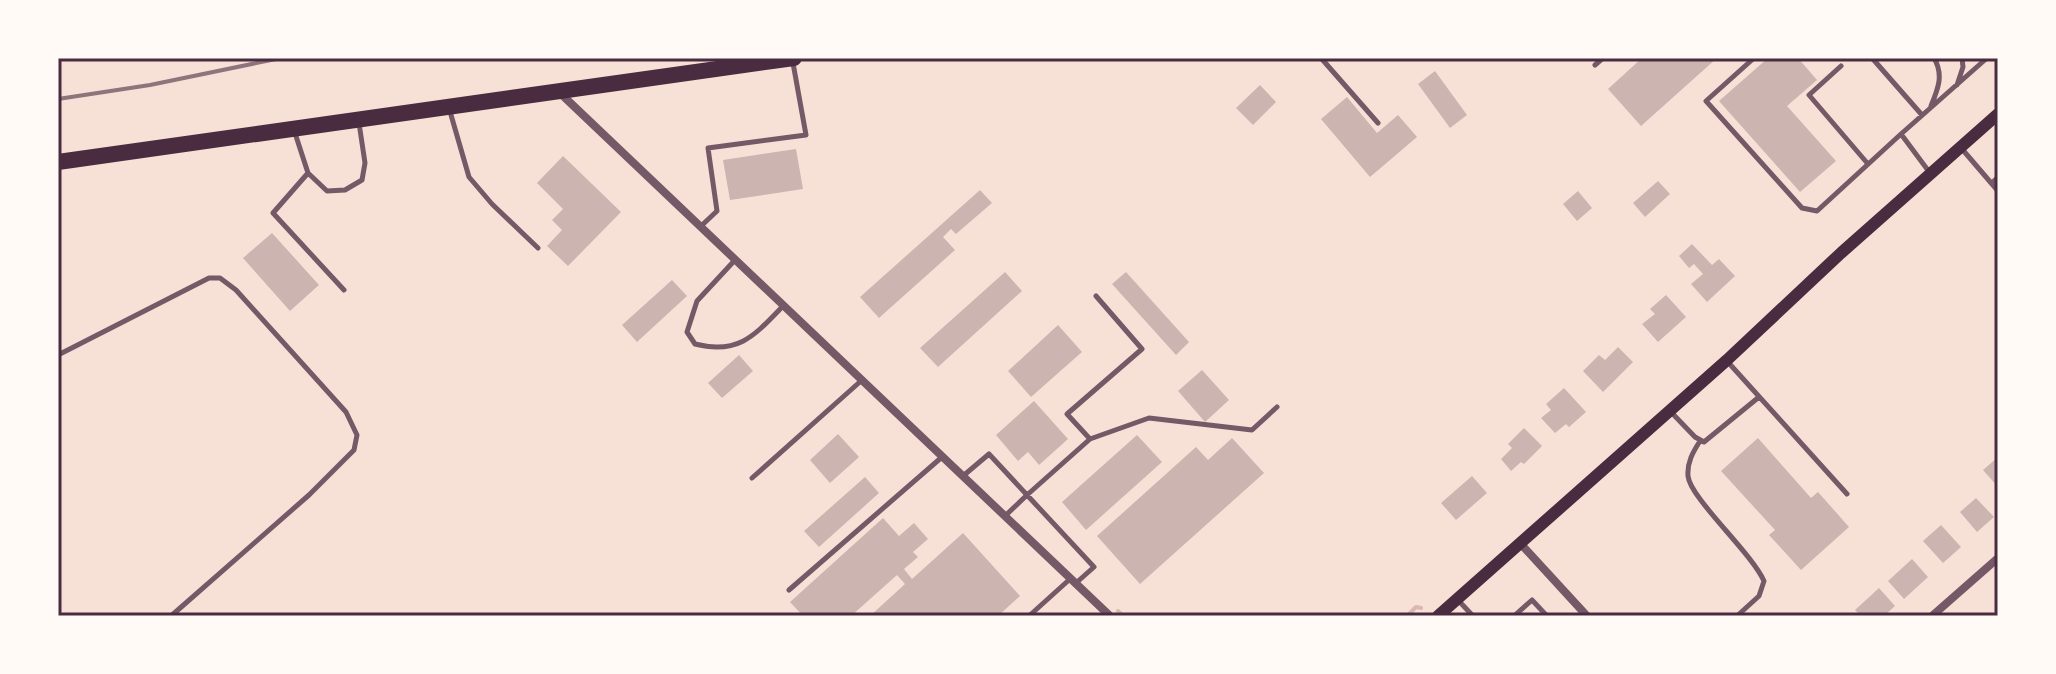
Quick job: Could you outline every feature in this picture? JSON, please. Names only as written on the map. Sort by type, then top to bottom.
[{"type":"highway","points":[[58,162],[793,58]]},
{"type":"main road","points":[[1438,616],[1998,114]]},
{"type":"street","points":[[558,91],[1110,616]]},
{"type":"street","points":[[1520,543],[1587,616]]},
{"type":"street","points":[[1932,616],[1998,558]]},
{"type":"lane","points":[[700,227],[717,211],[708,148],[806,135],[793,58]]},
{"type":"lane","points":[[1321,58],[1378,123]]},
{"type":"lane","points":[[1595,65],[1603,58]]},
{"type":"lane","points":[[1754,58],[1706,101],[1802,208],[1817,211],[1987,58]]},
{"type":"lane","points":[[1872,58],[1922,115]]},
{"type":"lane","points":[[1930,108],[1939,84],[1940,68],[1934,58]]},
{"type":"lane","points":[[1957,86],[1963,67],[1962,58]]},
{"type":"lane","points":[[1841,66],[1809,95],[1868,164]]},
{"type":"lane","points":[[449,107],[469,177],[538,248]]},
{"type":"lane","points":[[294,129],[308,173],[327,191],[345,190],[362,180],[365,163],[359,120]]},
{"type":"lane","points":[[1901,134],[1930,174]]},
{"type":"lane","points":[[1960,147],[1998,191]]},
{"type":"lane","points":[[308,173],[273,213],[344,290]]},
{"type":"lane","points":[[1992,183],[1998,177]]},
{"type":"lane","points":[[735,260],[697,301],[687,332],[695,344],[718,350],[754,336],[783,306]]},
{"type":"lane","points":[[58,355],[209,278],[220,278],[236,290],[346,412],[357,435],[354,450],[309,495],[171,616]]},
{"type":"lane","points":[[1090,439],[1067,414],[1142,349],[1096,296]]},
{"type":"lane","points":[[1727,360],[1847,494]]},
{"type":"lane","points":[[752,478],[862,380]]},
{"type":"lane","points":[[1700,441],[1708,440],[1759,397]]},
{"type":"lane","points":[[1005,516],[1090,439],[1149,418],[1252,430],[1277,407]]},
{"type":"lane","points":[[1670,411],[1700,441]]},
{"type":"lane","points":[[1700,441],[1689,459],[1688,478],[1696,494],[1757,566],[1764,581],[1759,596],[1737,616]]},
{"type":"lane","points":[[963,476],[989,454],[1094,567],[1029,616]]},
{"type":"lane","points":[[789,590],[942,457]]},
{"type":"lane","points":[[1457,599],[1473,616]]},
{"type":"lane","points":[[1514,616],[1532,600],[1547,616]]},
{"type":"building","points":[[1642,58],[1717,58],[1641,126],[1608,89]]},
{"type":"building","points":[[1768,58],[1798,58],[1817,80],[1787,106],[1836,161],[1800,192],[1719,101]]},
{"type":"building","points":[[1435,71],[1467,115],[1450,128],[1418,84]]},
{"type":"building","points":[[1260,85],[1276,102],[1253,125],[1236,108]]},
{"type":"building","points":[[1347,97],[1377,133],[1398,115],[1417,137],[1370,177],[1321,119]]},
{"type":"building","points":[[796,149],[803,189],[730,200],[723,160]]},
{"type":"building","points":[[563,156],[621,212],[568,266],[547,246],[562,230],[552,220],[563,209],[537,183]]},
{"type":"building","points":[[1658,181],[1670,194],[1645,217],[1633,203]]},
{"type":"building","points":[[980,190],[992,203],[956,234],[951,229],[943,237],[955,250],[879,318],[860,297]]},
{"type":"building","points":[[1578,191],[1592,208],[1577,221],[1563,204]]},
{"type":"building","points":[[272,233],[319,285],[290,311],[243,258]]},
{"type":"building","points":[[1692,244],[1712,265],[1719,259],[1735,276],[1707,302],[1691,284],[1703,274],[1694,264],[1689,268],[1679,256]]},
{"type":"building","points":[[1005,272],[1022,291],[938,367],[920,348]]},
{"type":"building","points":[[1126,272],[1189,342],[1176,355],[1112,284]]},
{"type":"building","points":[[672,280],[687,296],[637,342],[622,325]]},
{"type":"building","points":[[1666,295],[1686,317],[1658,342],[1642,324],[1655,314],[1650,309]]},
{"type":"building","points":[[1058,325],[1082,352],[1031,397],[1008,371]]},
{"type":"building","points":[[1618,347],[1633,362],[1603,392],[1583,371],[1599,355],[1605,360]]},
{"type":"building","points":[[739,355],[753,371],[722,398],[708,383]]},
{"type":"building","points":[[1202,370],[1229,400],[1205,422],[1178,391]]},
{"type":"building","points":[[1564,388],[1586,412],[1569,427],[1566,424],[1555,433],[1541,418],[1551,410],[1546,404]]},
{"type":"building","points":[[1034,401],[1068,439],[1039,465],[1028,452],[1018,461],[996,435]]},
{"type":"building","points":[[1524,428],[1542,446],[1524,464],[1521,462],[1511,471],[1501,459],[1512,448],[1508,444]]},
{"type":"building","points":[[838,434],[859,457],[830,483],[810,460]]},
{"type":"building","points":[[1137,435],[1162,462],[1086,530],[1062,502]]},
{"type":"building","points":[[1232,438],[1264,473],[1140,584],[1097,536],[1196,447],[1208,460]]},
{"type":"building","points":[[1758,438],[1811,498],[1818,492],[1849,527],[1801,570],[1769,535],[1775,530],[1721,471]]},
{"type":"building","points":[[1998,457],[1998,487],[1983,470]]},
{"type":"building","points":[[1472,476],[1487,493],[1456,520],[1441,503]]},
{"type":"building","points":[[865,477],[879,493],[819,547],[804,531]]},
{"type":"building","points":[[1976,498],[1994,517],[1977,532],[1960,512]]},
{"type":"building","points":[[883,518],[899,536],[914,523],[928,539],[913,552],[918,557],[904,569],[912,579],[963,533],[1020,596],[998,616],[870,616],[905,584],[897,575],[851,616],[803,616],[790,602]]},
{"type":"building","points":[[1941,525],[1961,547],[1943,563],[1923,541]]},
{"type":"building","points":[[1912,559],[1928,577],[1904,599],[1888,581]]},
{"type":"building","points":[[1879,588],[1895,606],[1884,616],[1861,616],[1855,610]]},
{"type":"waterway","points":[[1407,616],[1416,607],[1421,608]]},
{"type":"waterway","points":[[1118,611],[1123,616]]},
{"type":"railway","points":[[58,99],[150,85],[281,58]]}]
